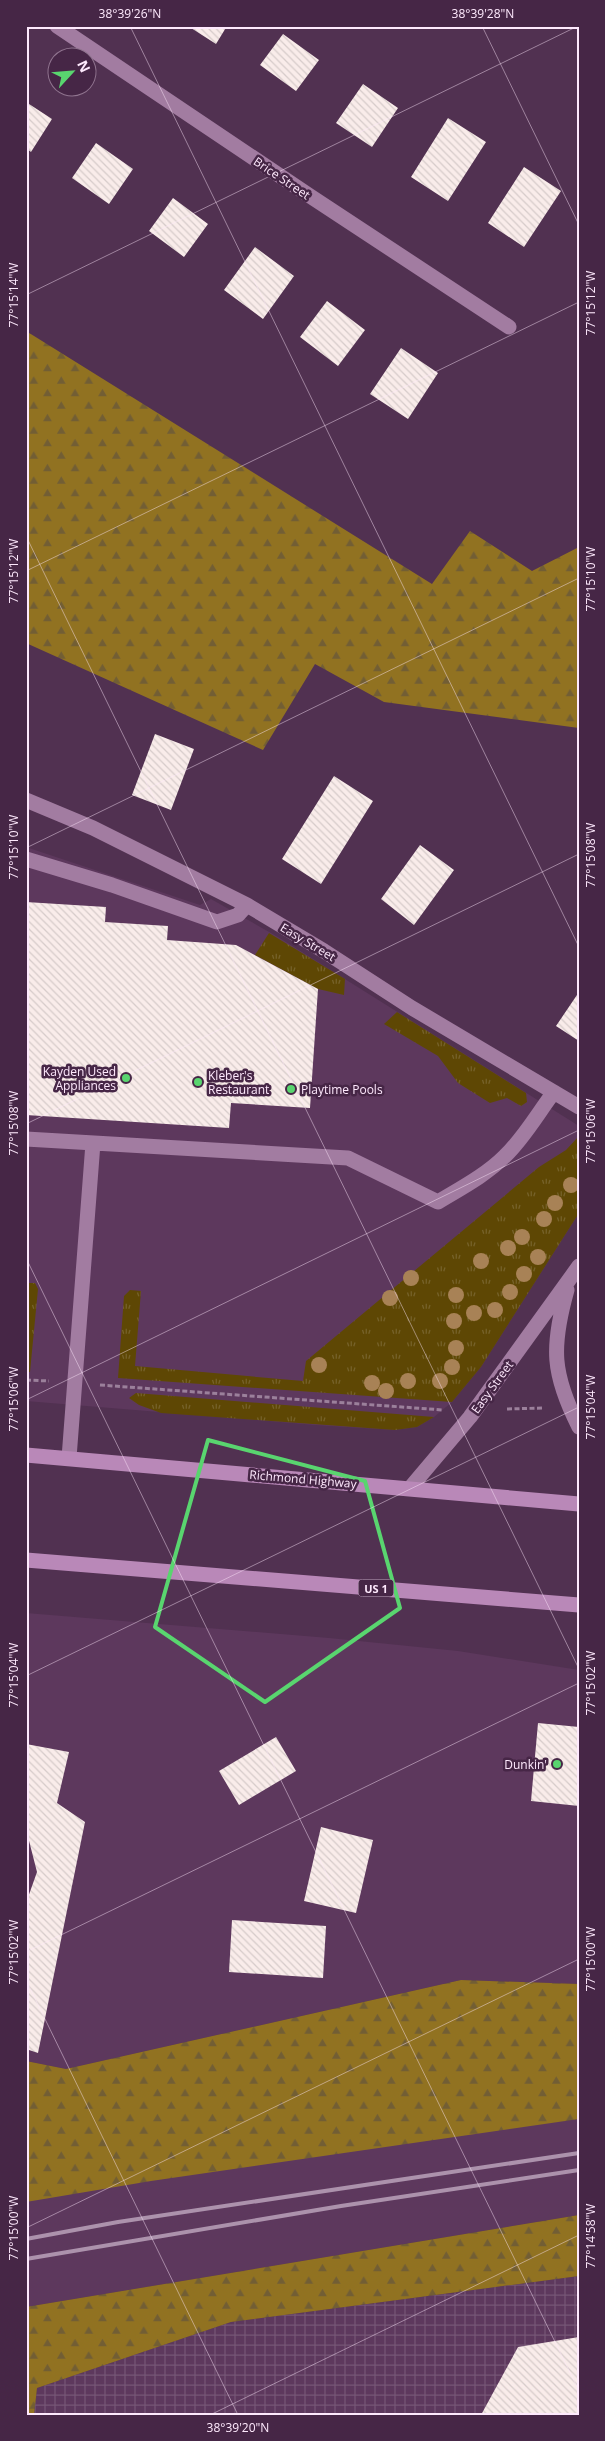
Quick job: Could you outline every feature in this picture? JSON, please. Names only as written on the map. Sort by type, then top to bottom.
[{"type":"main road","name":"Richmond Highway","points":[[26,1455],[579,1504]]},
{"type":"main road","name":"US 1","points":[[26,1560],[579,1605]]},
{"type":"street","name":"Brice Street","points":[[57,26],[310,196],[510,326]]},
{"type":"street","name":"Easy Street","points":[[26,800],[93,828],[247,905],[324,951],[412,1008],[579,1106]]},
{"type":"street","points":[[26,859],[112,885],[217,922],[238,915],[247,905]]},
{"type":"street","points":[[26,1139],[348,1158],[438,1202],[479,1177],[505,1156],[554,1092]]},
{"type":"street","points":[[69,1458],[93,1143]]},
{"type":"street","name":"Easy Street","points":[[410,1488],[470,1417],[579,1266]]},
{"type":"street","name":"Easy Street","points":[[569,1282],[558,1321],[556,1362],[560,1382],[579,1427]]},
{"type":"path","points":[[120,1386],[442,1410]]},
{"type":"highlighted area","points":[[208,1440],[365,1481],[400,1608],[265,1702],[155,1627]]},
{"type":"shaded area","points":[[26,847],[200,905],[211,899],[278,937],[579,1126],[579,1213],[481,1367],[452,1402],[434,1417],[417,1427],[395,1430],[26,1401]]},
{"type":"shaded area","points":[[26,1613],[329,1638],[458,1651],[579,1670],[579,1984],[461,1980],[66,2069],[26,2061]]},
{"type":"shaded area","points":[[579,2119],[579,2215],[26,2307],[26,2191]]},
{"type":"shaded area","points":[[579,2276],[579,2415],[34,2415],[37,2388],[231,2322]]},
{"type":"green space","points":[[26,331],[432,584],[470,531],[532,571],[579,547],[579,728],[384,702],[315,664],[263,750],[26,643]]},
{"type":"green space","points":[[269,933],[345,979],[344,995],[318,989],[255,955]]},
{"type":"green space","points":[[397,1012],[526,1093],[527,1102],[521,1106],[507,1098],[490,1103],[458,1083],[438,1056],[384,1024]]},
{"type":"green space","points":[[579,1136],[579,1213],[481,1367],[452,1402],[118,1378],[124,1296],[130,1290],[141,1291],[135,1366],[303,1381],[306,1361],[539,1167],[566,1150]]},
{"type":"green space","points":[[26,1283],[35,1283],[38,1289],[30,1372],[26,1372]]},
{"type":"green space","points":[[136,1393],[434,1417],[417,1427],[395,1430],[161,1413],[139,1405],[129,1398]]},
{"type":"green space","points":[[461,1980],[579,1984],[579,2119],[151,2181],[26,2202],[26,2061],[66,2069]]},
{"type":"green space","points":[[579,2215],[579,2276],[231,2322],[37,2388],[34,2415],[26,2415],[26,2307]]},
{"type":"building","points":[[188,26],[227,26],[216,44]]},
{"type":"building","points":[[283,34],[319,60],[296,91],[260,65]]},
{"type":"building","points":[[363,84],[398,108],[372,147],[336,123]]},
{"type":"building","points":[[26,102],[52,119],[31,152],[26,148]]},
{"type":"building","points":[[448,118],[486,142],[448,201],[411,177]]},
{"type":"building","points":[[96,143],[133,169],[109,204],[72,178]]},
{"type":"building","points":[[524,167],[561,191],[524,247],[488,223]]},
{"type":"building","points":[[173,198],[208,224],[184,257],[149,231]]},
{"type":"building","points":[[255,247],[294,276],[263,319],[224,290]]},
{"type":"building","points":[[327,301],[365,330],[338,366],[300,337]]},
{"type":"building","points":[[401,348],[438,373],[408,419],[370,394]]},
{"type":"building","points":[[155,734],[194,749],[171,810],[132,795]]},
{"type":"building","points":[[334,776],[373,801],[321,884],[282,859]]},
{"type":"building","points":[[420,845],[454,870],[414,925],[381,899]]},
{"type":"building","points":[[26,902],[106,907],[105,922],[168,926],[167,940],[236,945],[318,989],[310,1108],[231,1103],[229,1128],[26,1115]]},
{"type":"building","points":[[579,992],[579,1041],[556,1026]]},
{"type":"building","name":"Dunkin'","points":[[538,1723],[579,1727],[579,1806],[531,1801]]},
{"type":"building","points":[[276,1737],[296,1771],[239,1805],[219,1771]]},
{"type":"building","points":[[26,1744],[69,1752],[57,1803],[85,1822],[38,2053],[26,2049],[26,1903],[37,1872],[26,1829]]},
{"type":"building","points":[[321,1827],[373,1840],[356,1913],[304,1901]]},
{"type":"building","points":[[232,1920],[326,1926],[323,1978],[229,1972]]},
{"type":"building","points":[[579,2337],[579,2415],[481,2415],[518,2347]]},
{"type":"railway","points":[[26,2239],[118,2222],[579,2153]]},
{"type":"railway","points":[[26,2259],[341,2206],[579,2170]]},
{"type":"place","name":"Kayden Used Appliances","points":[[126,1078]]},
{"type":"place","name":"Kleber's Restaurant","points":[[198,1082]]},
{"type":"place","name":"Playtime Pools","points":[[291,1089]]},
{"type":"place","name":"Dunkin'","points":[[557,1764]]}]
